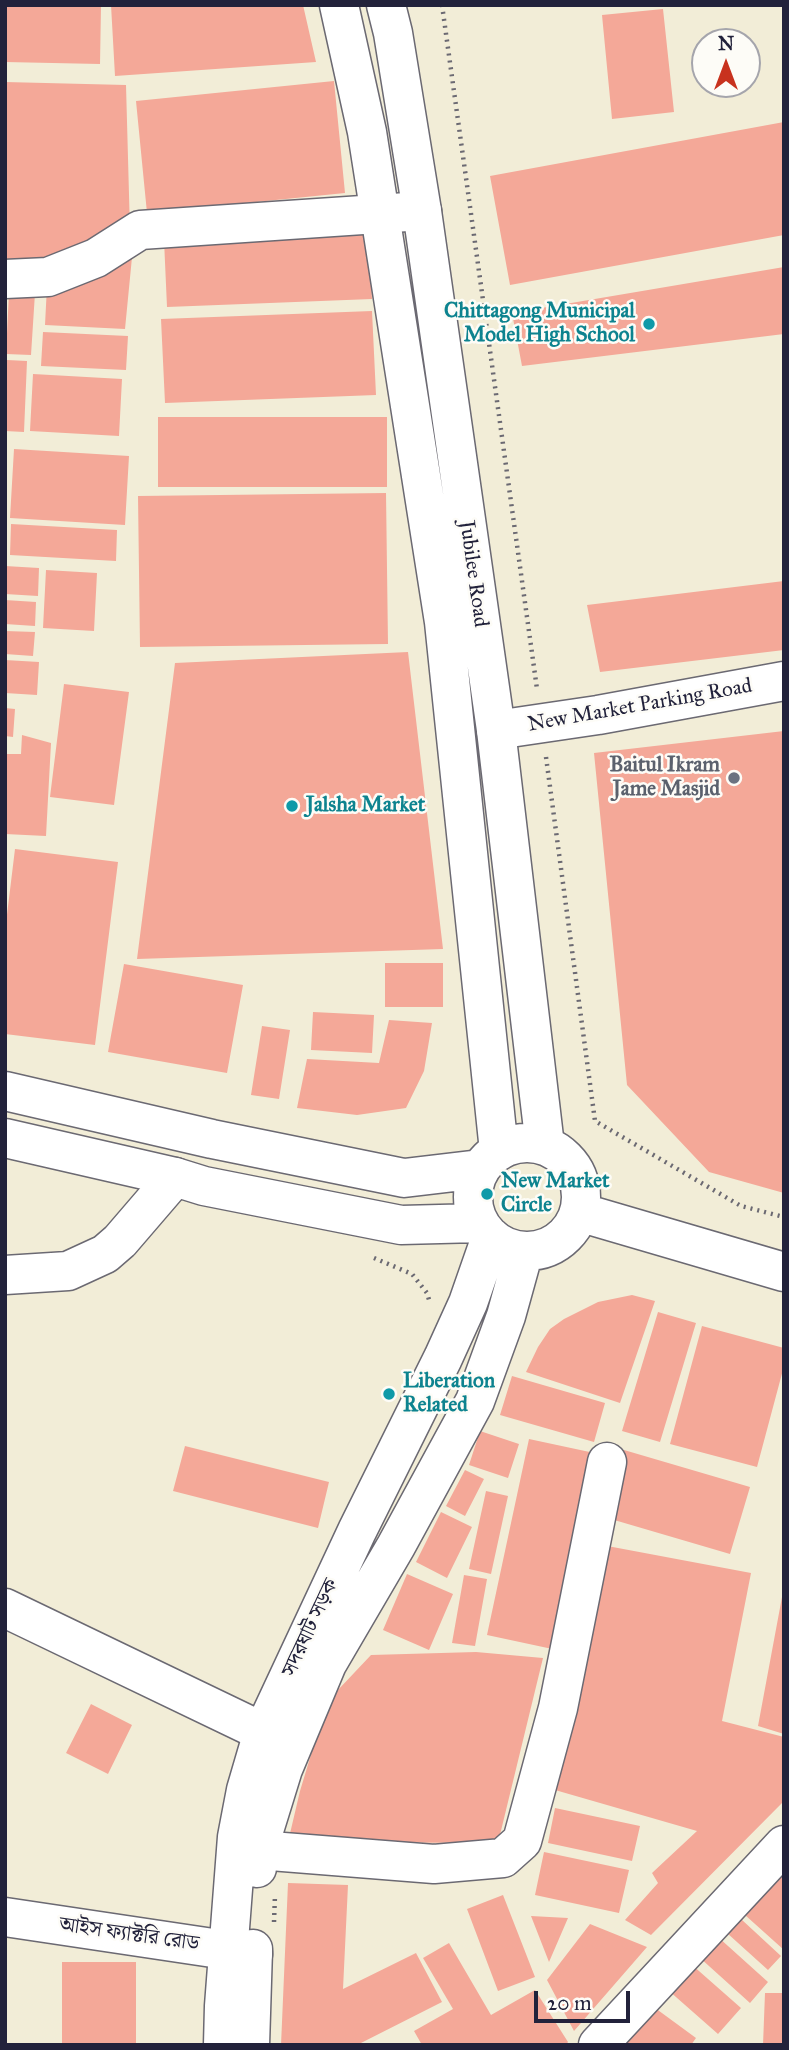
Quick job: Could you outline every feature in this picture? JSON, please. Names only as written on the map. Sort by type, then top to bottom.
[{"type":"main road","points":[[339,5],[367,132],[444,622],[490,1160],[474,1187],[473,1205],[498,1237]]},
{"type":"main road","name":"Jubilee Road","points":[[386,5],[422,211],[495,730],[545,1146]]},
{"type":"main road","points":[[5,279],[48,277],[96,258],[140,230],[422,211]]},
{"type":"main road","name":"New Market Parking Road","points":[[495,730],[598,715],[784,681]]},
{"type":"main road","points":[[5,1091],[212,1139],[404,1178],[490,1160],[513,1145],[529,1143],[545,1146],[559,1153],[570,1165],[578,1179],[580,1204],[571,1228],[558,1241],[542,1248],[498,1237],[401,1225],[204,1186],[5,1138]]},
{"type":"main road","points":[[5,1275],[68,1271],[105,1254],[120,1241],[175,1177]]},
{"type":"main road","points":[[580,1204],[784,1251]]},
{"type":"main road","points":[[580,1204],[784,1272]]},
{"type":"main road","name":"সদরঘাট সড়ক","points":[[250,2045],[241,1951],[237,1837],[246,1790],[263,1731],[357,1531],[449,1347],[498,1237]]},
{"type":"main road","name":"সদরঘাট সড়ক","points":[[223,2045],[258,1850],[284,1769],[327,1664],[396,1546],[475,1401],[506,1316],[498,1237]]},
{"type":"main road","points":[[258,1850],[434,1864],[503,1858],[522,1841],[558,1708],[607,1462]]},
{"type":"main road","points":[[5,1608],[263,1731]]},
{"type":"main road","points":[[597,2045],[784,1845]]},
{"type":"main road","name":"আইস ফ্যাক্টরি রোড","points":[[5,1917],[241,1951]]},
{"type":"path","points":[[442,5],[595,1121],[741,1206],[784,1217]]},
{"type":"building","points":[[6,5],[101,5],[100,64],[5,62]]},
{"type":"building","points":[[111,5],[303,5],[316,62],[115,76]]},
{"type":"building","points":[[663,9],[674,112],[612,119],[602,15]]},
{"type":"building","points":[[334,81],[345,193],[147,213],[136,101]]},
{"type":"building","points":[[5,82],[126,85],[130,231],[54,266],[5,267]]},
{"type":"building","points":[[784,122],[784,235],[510,285],[490,176]]},
{"type":"building","points":[[369,233],[372,299],[167,307],[164,240]]},
{"type":"building","points":[[133,247],[125,329],[45,325],[47,286]]},
{"type":"building","name":"Chittagong Municipal Model High School","points":[[784,267],[784,334],[522,366],[512,313]]},
{"type":"building","points":[[9,292],[35,293],[31,355],[6,354]]},
{"type":"building","points":[[372,311],[376,395],[165,403],[161,319]]},
{"type":"building","points":[[43,332],[128,336],[126,370],[41,366]]},
{"type":"building","points":[[7,360],[27,361],[24,432],[5,431]]},
{"type":"building","points":[[33,374],[122,379],[119,436],[30,431]]},
{"type":"building","points":[[158,417],[387,417],[387,487],[158,487]]},
{"type":"building","points":[[14,449],[129,456],[125,525],[10,518]]},
{"type":"building","points":[[386,493],[388,644],[140,647],[138,496]]},
{"type":"building","points":[[11,524],[117,530],[116,561],[10,555]]},
{"type":"building","points":[[5,566],[39,568],[38,596],[5,594]]},
{"type":"building","points":[[46,570],[97,573],[94,631],[43,628]]},
{"type":"building","points":[[784,581],[784,650],[600,672],[587,605]]},
{"type":"building","points":[[5,600],[36,602],[35,626],[5,624]]},
{"type":"building","points":[[5,631],[35,632],[33,656],[5,654]]},
{"type":"building","name":"Jalsha Market","points":[[408,652],[443,949],[137,959],[175,663]]},
{"type":"building","points":[[5,660],[39,662],[37,695],[5,693]]},
{"type":"building","points":[[64,684],[129,692],[114,805],[50,797]]},
{"type":"building","points":[[5,708],[15,709],[13,737],[5,736]]},
{"type":"building","points":[[784,731],[784,1193],[709,1172],[627,1085],[594,753]]},
{"type":"building","points":[[22,735],[51,743],[46,836],[5,834],[5,754],[21,754]]},
{"type":"building","points":[[15,849],[118,862],[95,1045],[5,1034],[5,931]]},
{"type":"building","points":[[385,963],[443,963],[443,1007],[385,1007]]},
{"type":"building","points":[[124,964],[243,985],[227,1073],[108,1052]]},
{"type":"building","points":[[313,1012],[374,1015],[372,1053],[311,1050]]},
{"type":"building","points":[[389,1020],[432,1023],[424,1071],[406,1108],[357,1115],[297,1108],[307,1059],[379,1063]]},
{"type":"building","points":[[262,1026],[290,1030],[279,1099],[251,1095]]},
{"type":"building","points":[[632,1295],[655,1301],[620,1403],[526,1372],[550,1329],[598,1302]]},
{"type":"building","points":[[658,1312],[696,1323],[660,1442],[622,1431]]},
{"type":"building","points":[[702,1326],[784,1348],[784,1366],[757,1467],[670,1444]]},
{"type":"building","points":[[512,1376],[605,1403],[594,1442],[500,1415]]},
{"type":"building","points":[[480,1431],[519,1444],[508,1478],[469,1465]]},
{"type":"building","points":[[529,1439],[599,1454],[557,1650],[487,1635]]},
{"type":"building","points":[[185,1446],[329,1482],[318,1528],[173,1491]]},
{"type":"building","points":[[624,1450],[750,1487],[730,1554],[604,1517]]},
{"type":"building","points":[[465,1470],[484,1479],[465,1516],[446,1506]]},
{"type":"building","points":[[486,1491],[508,1496],[491,1574],[469,1569]]},
{"type":"building","points":[[441,1512],[472,1527],[447,1578],[416,1562]]},
{"type":"building","points":[[602,1545],[751,1573],[722,1721],[784,1737],[784,1801],[651,1935],[625,1920],[658,1883],[652,1873],[697,1831],[555,1790]]},
{"type":"building","points":[[407,1574],[453,1594],[429,1650],[383,1630]]},
{"type":"building","points":[[464,1575],[487,1579],[475,1646],[452,1643]]},
{"type":"building","points":[[784,1597],[784,1734],[758,1726]]},
{"type":"building","points":[[476,1652],[543,1658],[498,1843],[288,1842],[316,1738],[337,1691],[371,1655]]},
{"type":"building","points":[[91,1704],[132,1725],[108,1774],[66,1753]]},
{"type":"building","points":[[555,1808],[640,1826],[632,1861],[548,1843]]},
{"type":"building","points":[[544,1852],[629,1870],[619,1913],[535,1895]]},
{"type":"building","points":[[784,1872],[784,1950],[745,1915]]},
{"type":"building","points":[[288,1883],[348,1885],[343,1989],[416,1953],[442,2002],[357,2045],[281,2045]]},
{"type":"building","points":[[503,1895],[535,1977],[498,1991],[467,1909]]},
{"type":"building","points":[[531,1916],[568,1918],[549,1962]]},
{"type":"building","points":[[741,1919],[781,1956],[768,1970],[727,1933]]},
{"type":"building","points":[[590,1924],[647,1947],[574,2031],[547,1980]]},
{"type":"building","points":[[718,1937],[768,1982],[750,2003],[699,1957]]},
{"type":"building","points":[[449,1943],[491,2015],[535,1990],[568,2042],[566,2045],[422,2045],[414,2031],[453,2009],[423,1958]]},
{"type":"building","points":[[62,1962],[136,1962],[136,2045],[62,2045]]},
{"type":"building","points":[[691,1964],[741,2008],[718,2034],[668,1990]]},
{"type":"building","points":[[765,1993],[784,1993],[784,2045],[763,2045]]},
{"type":"building","points":[[651,2005],[696,2038],[691,2045],[620,2045]]},
{"type":"place","name":"Chittagong Municipal Model High School","points":[[649,324]]},
{"type":"place","name":"Baitul Ikram Jame Masjid","points":[[734,778]]},
{"type":"place","name":"Jalsha Market","points":[[292,806]]},
{"type":"place","name":"New Market Circle","points":[[487,1194]]},
{"type":"place","name":"Liberation Related","points":[[389,1394]]}]
